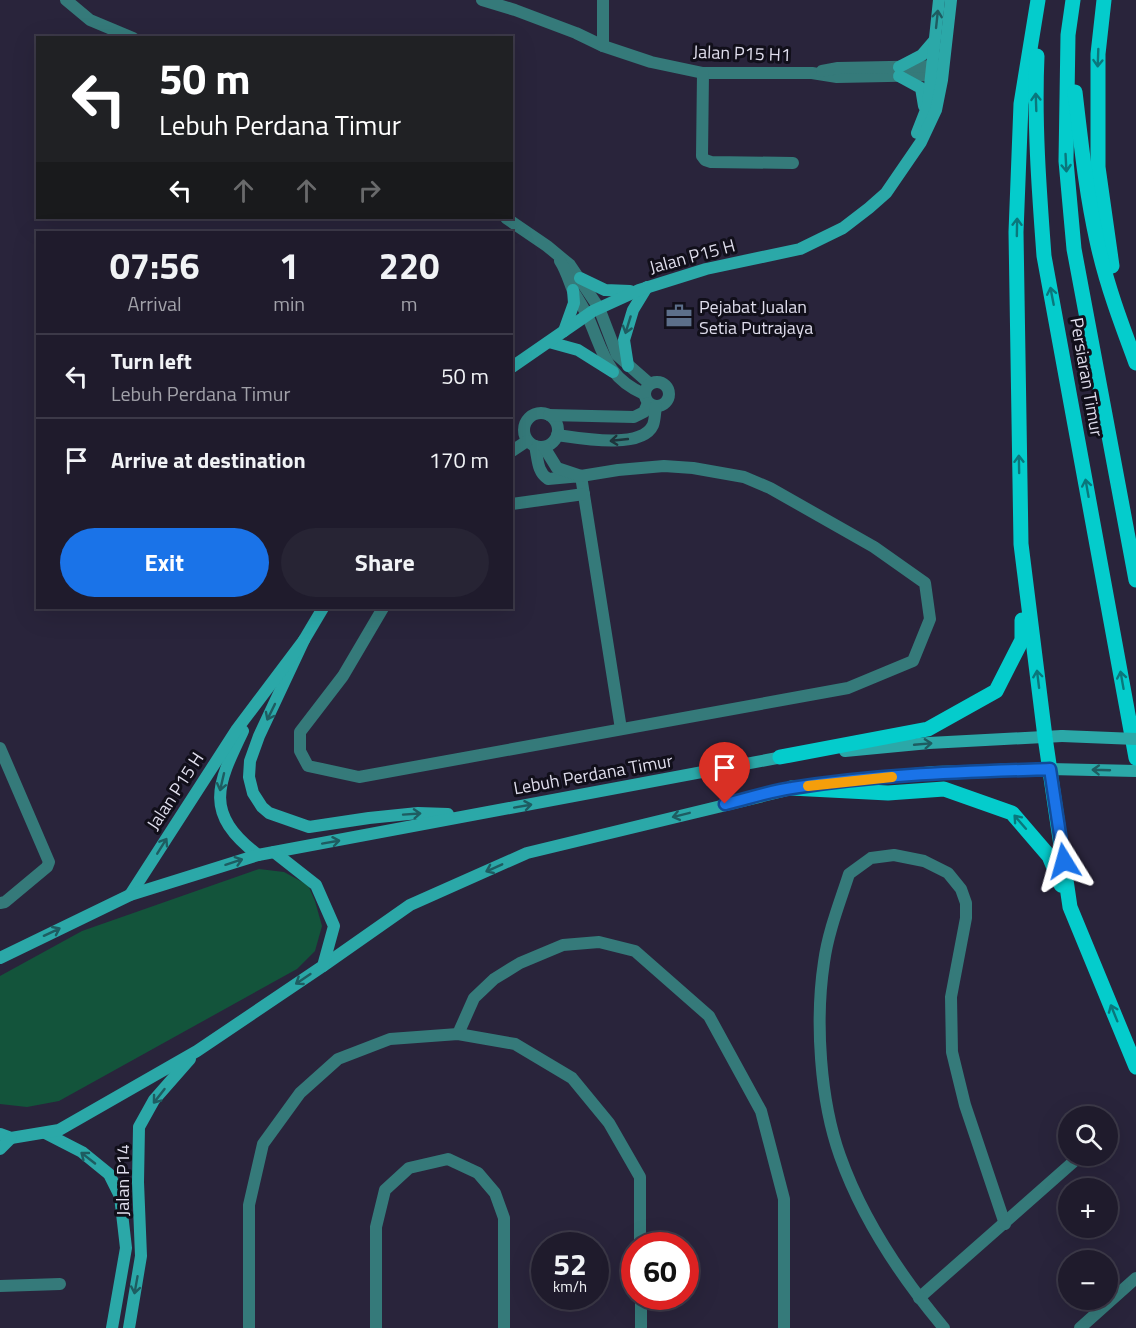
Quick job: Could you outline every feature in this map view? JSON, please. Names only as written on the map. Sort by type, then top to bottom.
[{"type":"main road","name":"Jalan P15 H","points":[[513,367],[599,308],[643,288],[706,269],[800,249],[843,228],[886,193],[921,142],[936,110],[937,70],[934,41],[939,0]]},
{"type":"main road","name":"Jalan P15 H","points":[[886,193],[928,105],[951,0]]},
{"type":"main road","points":[[780,757],[928,729],[996,691],[1022,640],[1016,232],[1021,104],[1039,0]]},
{"type":"main road","name":"Persiaran Timur","points":[[1039,0],[1035,85],[1044,256],[1136,758]]},
{"type":"main road","name":"Persiaran Timur","points":[[1072,0],[1068,35],[1066,161],[1074,249],[1136,580]]},
{"type":"main road","points":[[1104,0],[1098,54],[1098,167],[1119,317]]},
{"type":"main road","points":[[1068,35],[1085,179],[1097,243],[1119,317],[1136,363]]},
{"type":"main road","points":[[925,113],[921,88],[899,71],[922,55],[934,41]]},
{"type":"main road","points":[[580,278],[605,290],[616,292],[643,288]]},
{"type":"main road","points":[[628,366],[624,340],[633,310],[643,288]]},
{"type":"main road","points":[[564,333],[574,303],[573,290]]},
{"type":"main road","points":[[549,342],[578,350],[613,372]]},
{"type":"main road","points":[[1021,544],[1070,907]]},
{"type":"main road","name":"Jalan P15 H","points":[[130,895],[237,729],[304,640],[322,609]]},
{"type":"main road","points":[[304,640],[259,736],[250,761],[249,777],[253,793],[262,807],[269,813],[309,827],[418,813],[470,815]]},
{"type":"main road","name":"Jalan P15 H","points":[[253,709],[226,768],[220,789],[222,814],[248,847],[258,855]]},
{"type":"main road","name":"Lebuh Perdana Timur","points":[[0,957],[6,950],[130,895],[258,855],[780,757],[929,743],[1062,736],[1136,739]]},
{"type":"main road","points":[[0,1149],[5,1136],[59,1130],[196,1051],[410,905],[527,853],[791,788],[933,772],[1050,769],[1136,771]]},
{"type":"main road","points":[[791,788],[888,793],[944,789],[1012,813],[1049,856],[1136,1067]]},
{"type":"main road","points":[[274,852],[316,885],[334,926],[323,966]]},
{"type":"main road","name":"Jalan P14","points":[[129,1328],[141,1256],[138,1182],[139,1127],[154,1100],[196,1051]]},
{"type":"main road","name":"Jalan P14","points":[[45,1132],[82,1152],[109,1174],[120,1196],[126,1248],[112,1328]]},
{"type":"street","points":[[66,0],[90,20],[129,36]]},
{"type":"street","name":"Jalan P15 H1","points":[[482,0],[651,62],[703,73],[812,73],[838,68],[937,70]]},
{"type":"street","points":[[603,0],[603,45]]},
{"type":"street","points":[[703,73],[702,156],[705,160],[793,163]]},
{"type":"street","points":[[507,219],[570,265],[599,308],[616,355],[628,366],[650,397],[652,427],[641,437],[615,441],[557,435]]},
{"type":"street","points":[[552,251],[564,268],[587,315],[599,348],[613,372],[632,388],[650,397]]},
{"type":"street","points":[[381,609],[343,676],[300,732],[300,751],[308,766],[359,777],[848,688],[913,661],[930,619],[925,583],[873,547],[770,488],[744,477],[693,468],[664,466],[548,479],[542,475],[528,438],[527,419],[532,415],[544,413],[634,417],[644,412],[650,397]]},
{"type":"street","points":[[528,438],[550,445],[557,435],[557,423],[549,415]]},
{"type":"street","points":[[513,450],[528,438]]},
{"type":"street","points":[[581,476],[621,729]]},
{"type":"street","points":[[513,504],[584,494]]},
{"type":"street","points":[[0,748],[48,862],[47,867],[5,902],[0,903]]},
{"type":"street","points":[[944,1328],[919,1298],[873,1227],[840,1156],[824,1090],[820,1013],[824,960],[849,873],[871,858],[894,855],[924,861],[948,873],[964,896],[966,918],[951,997],[952,1052],[965,1105],[1005,1224]]},
{"type":"street","points":[[458,1034],[474,998],[494,979],[520,963],[563,945],[598,942],[635,951],[709,1016],[761,1111],[784,1199],[783,1328]]},
{"type":"street","points":[[249,1328],[249,1205],[263,1144],[300,1093],[338,1059],[390,1039],[458,1034],[515,1044],[572,1078],[609,1123],[640,1178],[640,1232]]},
{"type":"street","points":[[376,1328],[376,1227],[385,1190],[409,1168],[448,1159],[478,1173],[495,1193],[504,1218],[504,1328]]},
{"type":"street","points":[[919,1298],[1069,1166]]},
{"type":"street","points":[[1086,1326],[1136,1278]]},
{"type":"street","points":[[0,1286],[60,1284]]},
{"type":"street","points":[[641,1310],[641,1328]]},
{"type":"green space","points":[[259,869],[284,872],[308,885],[315,901],[322,926],[315,951],[297,969],[59,1101],[27,1107],[0,1104],[0,976],[82,931]]},
{"type":"slow traffic","points":[[808,786],[892,777]]},
{"type":"place","name":"Pejabat Jualan Setia Putrajaya","points":[[679,316]]},
{"type":"route","points":[[725,804],[791,788],[933,772],[1050,769],[1064,861]]}]
